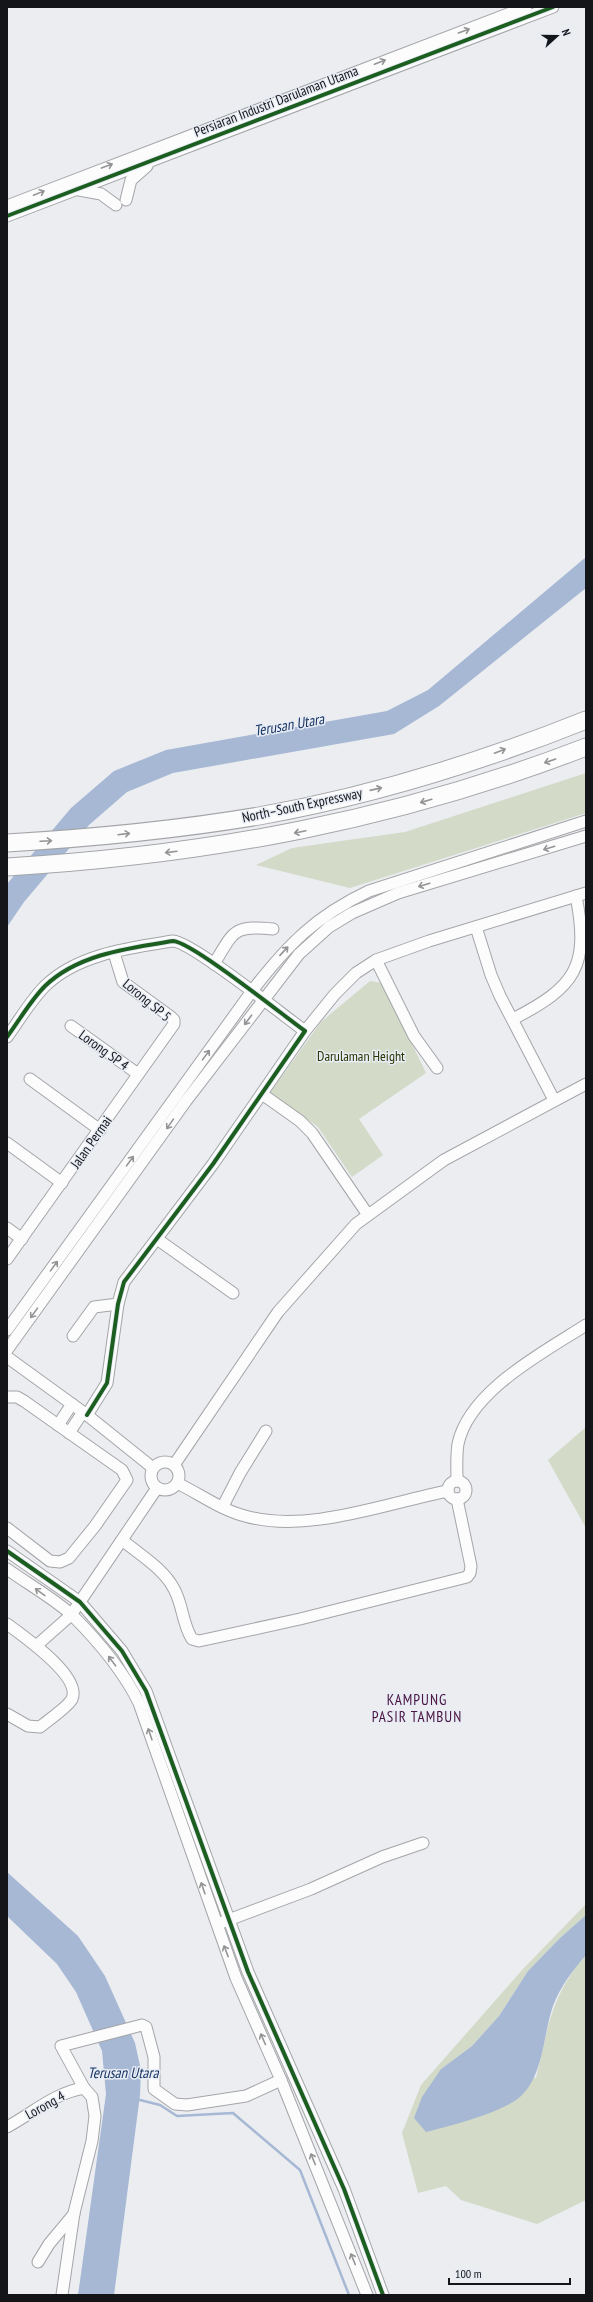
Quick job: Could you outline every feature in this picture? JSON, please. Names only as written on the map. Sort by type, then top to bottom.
[{"type":"highway","name":"North–South Expressway","points":[[7,843],[86,839],[190,826],[313,805],[435,773],[586,720]]},
{"type":"highway","name":"North–South Expressway","points":[[7,867],[79,863],[198,849],[279,836],[346,822],[466,789],[586,747]]},
{"type":"street","name":"Persiaran Industri Darulaman Utama","points":[[7,206],[526,7]]},
{"type":"street","name":"Persiaran Industri Darulaman Utama","points":[[7,216],[553,7]]},
{"type":"street","points":[[75,190],[101,194],[121,202],[131,180],[155,159]]},
{"type":"street","points":[[7,1330],[252,991],[275,961],[298,936],[344,903],[394,882],[586,821]]},
{"type":"street","points":[[153,1468],[7,1350],[186,1102],[263,1000],[299,954],[329,927],[375,901],[586,836]]},
{"type":"street","points":[[69,1433],[107,1384],[118,1304],[124,1282],[213,1164],[305,1031],[335,994],[356,973],[376,960],[476,926],[581,895],[582,934],[578,961],[575,969],[560,990],[538,1006],[513,1019]]},
{"type":"street","points":[[476,926],[491,975],[554,1100]]},
{"type":"street","points":[[214,964],[228,940],[237,930],[250,927],[273,929]]},
{"type":"street","points":[[7,1038],[40,992],[52,980],[79,962],[114,953],[177,941],[214,964],[305,1031]]},
{"type":"street","name":"Lorong SP 5","points":[[114,953],[123,982],[171,1017],[174,1020],[174,1024]]},
{"type":"street","points":[[376,960],[414,1036],[437,1068]]},
{"type":"street","name":"Jalan Permai","points":[[7,1259],[174,1024]]},
{"type":"street","name":"Lorong SP 4","points":[[71,1026],[138,1074]]},
{"type":"street","points":[[30,1079],[100,1130]]},
{"type":"street","points":[[174,1465],[278,1312],[333,1248],[368,1215],[444,1160],[586,1084]]},
{"type":"street","points":[[262,1094],[300,1121],[312,1133],[368,1215]]},
{"type":"street","points":[[7,1143],[62,1183]]},
{"type":"street","points":[[7,1228],[22,1239]]},
{"type":"street","points":[[157,1239],[233,1293]]},
{"type":"street","points":[[73,1336],[94,1307],[118,1304]]},
{"type":"street","points":[[458,1481],[458,1444],[462,1431],[479,1405],[502,1382],[519,1368],[586,1325]]},
{"type":"street","points":[[7,1397],[17,1397],[122,1470],[126,1477],[126,1483],[76,1550],[69,1558],[60,1562],[50,1561],[7,1528]]},
{"type":"street","points":[[58,1425],[72,1404]]},
{"type":"street","points":[[223,1506],[240,1473],[266,1431]]},
{"type":"street","points":[[157,1488],[151,1476],[153,1468],[161,1462],[174,1465]]},
{"type":"street","points":[[157,1488],[166,1490],[177,1483],[179,1475],[174,1465]]},
{"type":"street","points":[[458,1481],[465,1485],[466,1492],[457,1499],[452,1498],[448,1491],[449,1485],[458,1481]]},
{"type":"street","points":[[177,1483],[234,1512],[257,1519],[296,1522],[350,1513],[448,1491]]},
{"type":"street","points":[[36,1646],[71,1615],[157,1488]]},
{"type":"street","points":[[122,1540],[169,1581],[175,1591],[185,1629],[192,1639],[199,1641],[467,1577],[471,1566],[457,1499]]},
{"type":"street","points":[[7,1551],[80,1602],[122,1651],[146,1691],[248,1972],[344,2189],[383,2295]]},
{"type":"street","points":[[7,1569],[71,1615],[115,1663],[139,1703],[216,1925],[236,1978],[281,2080],[368,2295]]},
{"type":"street","points":[[7,1624],[36,1646],[72,1683],[74,1692],[71,1700],[40,1727],[28,1726],[7,1714]]},
{"type":"street","points":[[216,1925],[311,1889],[382,1857],[423,1843]]},
{"type":"street","points":[[62,2295],[74,2213],[92,2141],[95,2116],[92,2097],[84,2088],[61,2046],[142,2025],[146,2028],[154,2057],[154,2090],[175,2104],[187,2105],[246,2096],[281,2080]]},
{"type":"street","name":"Lorong 4","points":[[7,2127],[45,2102],[65,2093],[84,2088]]},
{"type":"street","points":[[327,2196],[344,2189]]},
{"type":"street","points":[[38,2262],[49,2244],[74,2213]]},
{"type":"green space","points":[[586,773],[586,813],[350,888],[256,865],[292,848],[405,832]]},
{"type":"green space","name":"Darulaman Height","points":[[370,981],[383,983],[426,1073],[359,1119],[383,1155],[352,1177],[318,1127],[270,1093],[321,1022]]},
{"type":"green space","points":[[586,1427],[586,1528],[548,1460]]},
{"type":"green space","points":[[586,1904],[586,1915],[560,1938],[528,1971],[499,2016],[472,2046],[441,2069],[536,2078],[552,2013],[558,1998],[565,1984],[586,1955],[586,2200],[537,2224],[461,2200],[446,2186],[418,2193],[402,2133],[421,2085],[523,1969]]},
{"type":"water","name":"Terusan Utara","points":[[586,557],[586,588],[439,706],[394,734],[173,773],[127,792],[89,825],[24,902],[7,927],[7,884],[71,808],[114,771],[166,750],[387,711],[428,690]]},
{"type":"water","name":"Terusan Utara","points":[[7,1872],[78,1936],[105,1976],[135,2043],[141,2070],[140,2095],[114,2295],[78,2295],[106,2094],[102,2051],[76,1992],[57,1964],[7,1916]]},
{"type":"water","points":[[586,1915],[586,1955],[567,1979],[553,2006],[540,2059],[531,2084],[523,2094],[513,2102],[503,2107],[470,2120],[426,2132],[414,2118],[422,2097],[441,2069],[472,2046],[499,2016],[528,1971],[560,1938]]},
{"type":"waterway","points":[[136,2099],[160,2105],[177,2116],[233,2113],[300,2170],[349,2295]]},
{"type":"cycle path","points":[[7,216],[553,7]]},
{"type":"cycle path","points":[[7,1037],[45,986],[58,975],[73,966],[105,954],[139,946],[173,941],[199,953],[305,1031],[213,1164],[124,1282],[118,1304],[107,1383],[87,1415]]},
{"type":"cycle path","points":[[7,1551],[80,1602],[122,1651],[146,1691],[248,1972],[344,2189],[383,2295]]},
{"type":"district","name":"KAMPUNG PASIR TAMBUN","points":[[417,1708]]}]
